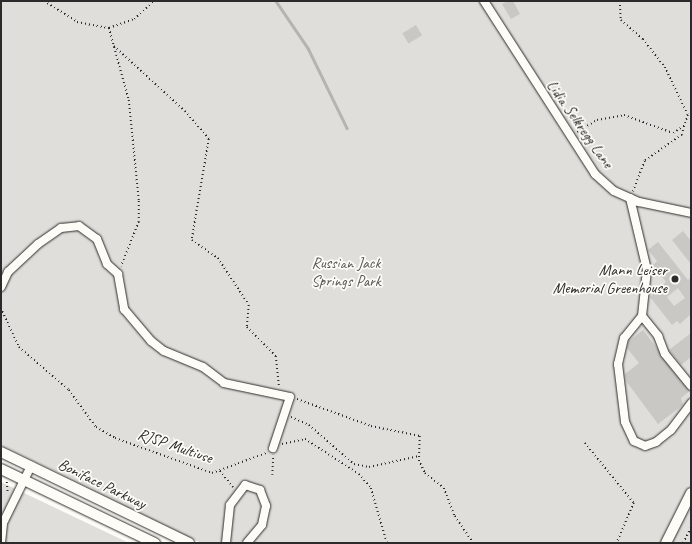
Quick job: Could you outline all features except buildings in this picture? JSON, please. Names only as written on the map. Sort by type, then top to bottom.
[{"type":"main road","name":"Boniface Parkway","points":[[1,452],[189,543]]},
{"type":"main road","name":"Boniface Parkway","points":[[1,469],[155,543]]},
{"type":"main road","points":[[666,543],[691,493]]},
{"type":"street","name":"Lidia Selkregg Lane","points":[[484,1],[595,174],[614,191],[630,198],[691,213]]},
{"type":"street","points":[[630,198],[647,270],[642,316],[624,338],[618,364],[625,422],[634,441],[645,446],[656,442],[671,430],[691,403]]},
{"type":"street","points":[[1,287],[20,258],[70,225],[93,234],[107,264],[118,274],[124,310],[155,344],[202,367],[224,383],[290,397],[273,448]]},
{"type":"street","points":[[642,316],[658,336],[665,354],[691,386]]},
{"type":"street","points":[[1,543],[3,523],[31,466]]},
{"type":"street","points":[[226,543],[230,505],[238,492],[245,485],[252,485],[265,496],[265,519],[247,543]]},
{"type":"path","points":[[44,1],[77,22],[109,28],[134,19],[150,5],[152,1]]},
{"type":"path","points":[[620,1],[621,20],[643,39],[665,67],[684,103],[688,115],[682,135],[646,161],[630,198]]},
{"type":"path","points":[[109,28],[129,100],[139,201],[139,222],[118,274]]},
{"type":"path","points":[[114,46],[185,111],[209,139],[192,240],[218,258],[249,306],[247,327],[276,356],[280,395]]},
{"type":"path","points":[[576,132],[597,120],[624,115],[673,133],[685,125]]},
{"type":"path","name":"RJSP Multiuse","points":[[1,308],[19,346],[69,390],[96,427],[193,468],[220,471],[256,459],[273,448],[305,438],[359,474],[370,488],[387,543]]},
{"type":"path","points":[[290,397],[371,426],[420,436],[419,456],[425,473],[444,488],[455,516],[473,543]]},
{"type":"path","points":[[284,413],[309,426],[354,464],[368,467],[419,456]]},
{"type":"path","points":[[584,443],[634,503],[617,543]]},
{"type":"path","points":[[272,475],[273,448]]},
{"type":"path","points":[[220,471],[238,492]]},
{"type":"path","points":[[5,480],[8,495]]},
{"type":"path","points":[[683,543],[691,527]]},
{"type":"green space","name":"Russian Jack Springs Park","points":[[1,1],[691,1],[691,543],[201,543],[1,445]]},
{"type":"green space","points":[[1,482],[129,543],[1,543]]},
{"type":"waterway","points":[[276,1],[308,48],[347,128]]},
{"type":"place","name":"Mann Leiser Memorial Greenhouse","points":[[675,279]]}]
